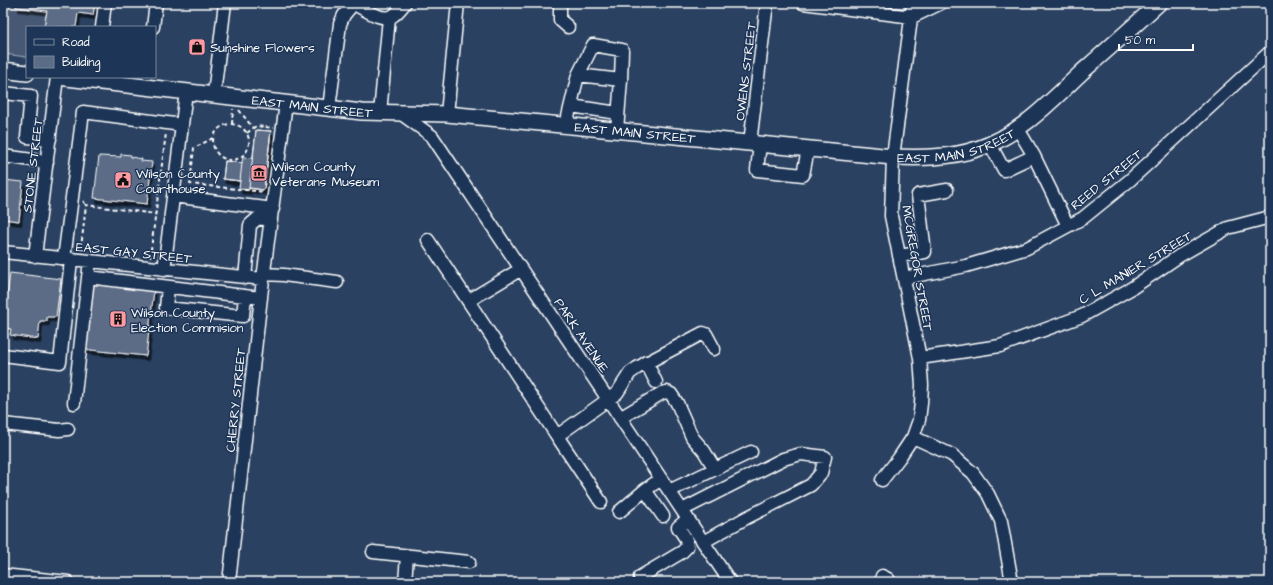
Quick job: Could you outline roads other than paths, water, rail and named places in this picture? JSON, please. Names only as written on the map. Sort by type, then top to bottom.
[{"type":"main road","name":"EAST MAIN STREET","points":[[77,78],[135,81],[186,91],[380,113],[447,114],[893,157],[937,157],[972,150],[990,144],[1018,129],[1043,109],[1159,3]]},
{"type":"main road","points":[[3,70],[26,73]]},
{"type":"street","points":[[102,26],[105,3]]},
{"type":"street","points":[[153,26],[156,3]]},
{"type":"street","points":[[214,94],[225,3]]},
{"type":"street","points":[[329,108],[340,24],[344,15],[354,3]]},
{"type":"street","points":[[358,3],[358,6],[377,16],[389,18],[394,16],[405,3]]},
{"type":"street","points":[[447,114],[458,3]]},
{"type":"street","points":[[560,3],[560,20],[568,27]]},
{"type":"street","name":"OWENS STREET","points":[[767,3],[755,143],[757,170],[803,175],[808,149]]},
{"type":"street","points":[[803,3],[912,17],[941,3]]},
{"type":"street","name":"MCGREGOR STREET","points":[[882,480],[913,437],[920,420],[922,385],[920,358],[891,216],[893,157],[913,3]]},
{"type":"street","points":[[380,113],[389,18]]},
{"type":"street","points":[[566,125],[578,75],[593,45],[622,50],[617,130]]},
{"type":"street","name":"REED STREET","points":[[904,278],[966,266],[1027,248],[1083,218],[1130,180],[1270,52]]},
{"type":"street","points":[[578,75],[621,80]]},
{"type":"street","name":"STONE STREET","points":[[35,256],[58,78]]},
{"type":"street","points":[[164,270],[186,91]]},
{"type":"street","points":[[3,94],[31,96],[24,159]]},
{"type":"street","name":"CHERRY STREET","points":[[229,582],[261,298],[286,103]]},
{"type":"street","points":[[571,106],[618,113]]},
{"type":"street","points":[[3,355],[60,362],[68,260],[83,112],[182,125]]},
{"type":"street","name":"PARK AVENUE","points":[[400,114],[432,136],[730,582]]},
{"type":"street","points":[[1018,129],[1034,156],[1068,226]]},
{"type":"street","points":[[27,137],[50,140]]},
{"type":"street","points":[[990,144],[1004,170],[1034,156]]},
{"type":"street","points":[[3,156],[47,162]]},
{"type":"street","points":[[899,256],[925,252],[918,195],[947,190]]},
{"type":"street","points":[[173,196],[272,214]]},
{"type":"street","points":[[245,278],[250,225],[258,218],[272,214]]},
{"type":"street","name":"C L MANIER STREET","points":[[920,358],[1000,346],[1082,316],[1132,288],[1179,256],[1228,228],[1270,217]]},
{"type":"street","points":[[428,240],[601,502]]},
{"type":"street","name":"EAST GAY STREET","points":[[3,252],[245,278],[284,275],[337,282]]},
{"type":"street","points":[[74,403],[90,262]]},
{"type":"street","points":[[468,301],[521,269]]},
{"type":"street","points":[[88,277],[261,298]]},
{"type":"street","points":[[168,287],[166,308],[243,316],[245,296]]},
{"type":"street","points":[[557,436],[609,400],[617,393],[630,373],[646,362],[703,333],[706,334],[714,349]]},
{"type":"street","points":[[646,362],[656,382]]},
{"type":"street","points":[[620,418],[662,393],[667,392],[671,394],[680,408],[692,437],[704,451],[715,469]]},
{"type":"street","points":[[3,424],[59,430],[68,429]]},
{"type":"street","points":[[913,437],[952,455],[973,473],[988,494],[1001,521],[1012,582]]},
{"type":"street","points":[[669,491],[751,452]]},
{"type":"street","points":[[640,577],[682,552],[687,547],[686,539],[678,526],[685,515],[783,459],[801,454],[825,457],[821,473],[811,485],[703,542]]},
{"type":"street","points":[[619,512],[645,490],[661,479]]},
{"type":"street","points":[[645,490],[663,516]]},
{"type":"street","points":[[373,552],[469,562]]},
{"type":"street","points":[[405,582],[407,556]]},
{"type":"street","points":[[3,575],[68,582]]},
{"type":"place","name":"Sunshine Flowers","points":[[197,47]]},
{"type":"place","name":"Wilson County Veterans Museum","points":[[259,173]]},
{"type":"place","name":"Wilson County Courthouse","points":[[123,180]]},
{"type":"place","name":"Wilson County Election Commision","points":[[118,319]]}]
